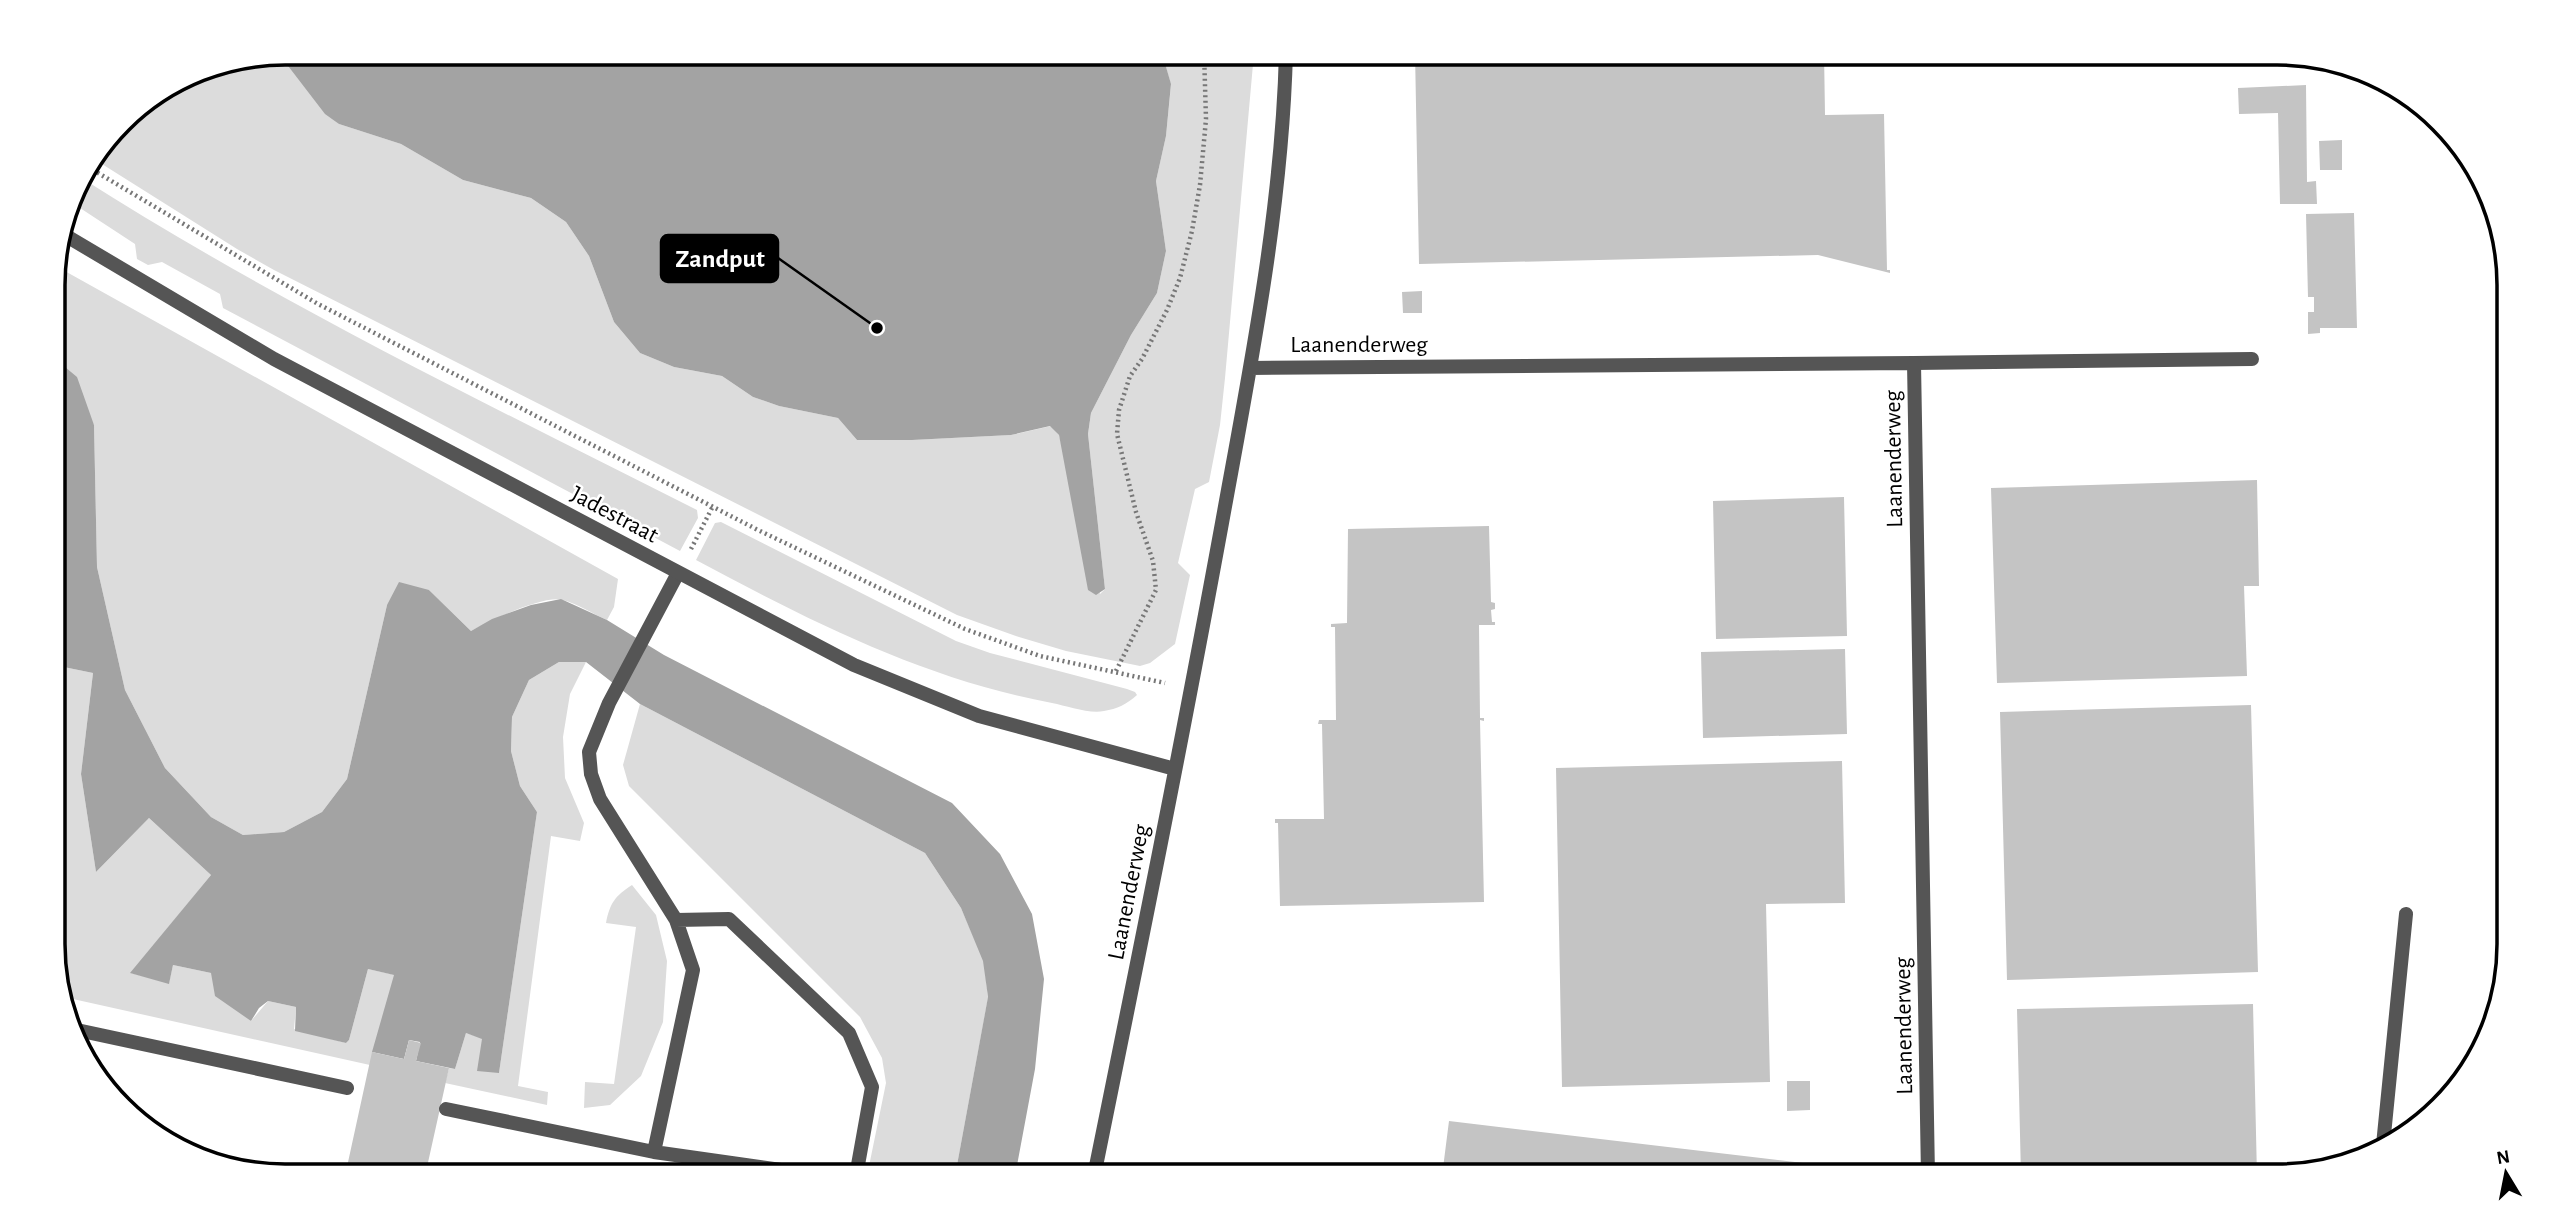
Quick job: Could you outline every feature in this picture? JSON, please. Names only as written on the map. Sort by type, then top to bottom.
[{"type":"street","name":"Laanenderweg","points":[[1096,1164],[1191,690],[1250,368],[1272,237],[1286,65]]},
{"type":"street","name":"Jadestraat","points":[[70,238],[274,359],[854,665],[979,716],[1175,769]]},
{"type":"street","points":[[1914,363],[2252,359]]},
{"type":"street","name":"Laanenderweg","points":[[1250,368],[1914,363],[1928,1164]]},
{"type":"street","points":[[654,1152],[692,970],[676,920],[600,799],[591,774],[589,752],[610,702],[678,573]]},
{"type":"street","points":[[2384,1137],[2406,914]]},
{"type":"street","points":[[676,920],[729,919],[849,1033],[872,1087],[858,1164]]},
{"type":"street","points":[[82,1031],[347,1088]]},
{"type":"street","points":[[446,1109],[654,1152],[739,1164]]},
{"type":"path","points":[[1116,671],[1156,590],[1153,561],[1136,512],[1117,434],[1119,410],[1130,376],[1142,359],[1167,310],[1180,278],[1192,231],[1200,185],[1206,119],[1204,65]]},
{"type":"path","points":[[96,172],[318,304],[713,506],[965,629],[1040,656],[1191,690]]},
{"type":"path","points":[[678,573],[713,506]]},
{"type":"shaded area","points":[[287,65],[1165,65],[1171,84],[1166,136],[1156,181],[1166,251],[1157,293],[1131,335],[1091,413],[1088,434],[1105,589],[1096,595],[1088,590],[1059,435],[1050,426],[1011,435],[857,440],[838,418],[779,406],[753,397],[722,376],[674,367],[640,353],[614,322],[589,256],[566,222],[531,198],[463,180],[401,144],[339,124],[325,114]]},
{"type":"shaded area","points":[[288,65],[339,124],[401,144],[463,180],[531,198],[566,222],[589,256],[614,322],[640,353],[674,367],[722,376],[753,397],[779,406],[838,418],[857,440],[1011,435],[1051,426],[1059,435],[1100,594],[1105,589],[1088,434],[1091,413],[1131,335],[1157,293],[1166,251],[1156,181],[1166,136],[1171,85],[1165,65],[1253,65],[1220,425],[1209,482],[1195,489],[1178,563],[1190,575],[1175,644],[1150,663],[1140,666],[1066,651],[957,615],[274,270],[101,163],[140,119],[187,87],[242,69]]},
{"type":"shaded area","points":[[89,183],[307,310],[697,510],[698,518],[680,551],[223,308],[220,294],[162,262],[148,265],[137,259],[135,244],[80,208]]},
{"type":"shaded area","points":[[65,271],[618,579],[614,607],[607,620],[569,602],[554,599],[516,610],[471,631],[429,590],[387,605],[347,779],[322,812],[284,832],[243,835],[211,817],[165,768],[125,690],[97,567],[94,425],[65,377]]},
{"type":"shaded area","points":[[65,367],[77,377],[94,425],[97,567],[125,690],[165,768],[211,817],[243,835],[284,832],[322,812],[347,779],[387,605],[399,582],[429,590],[471,631],[492,619],[531,605],[561,599],[607,620],[664,655],[952,803],[1000,854],[1032,914],[1044,979],[1035,1069],[1017,1164],[957,1164],[988,997],[983,961],[961,908],[925,853],[640,704],[586,662],[559,662],[529,680],[512,717],[511,751],[520,786],[537,812],[499,1073],[477,1071],[482,1039],[466,1033],[455,1069],[416,1061],[420,1042],[409,1040],[404,1059],[372,1052],[394,975],[368,969],[346,1043],[295,1031],[296,1007],[268,1001],[259,1008],[251,1021],[215,996],[211,973],[173,965],[169,984],[130,973],[211,875],[149,818],[96,872],[81,774],[93,673],[65,667]]},
{"type":"shaded area","points":[[721,522],[956,641],[990,653],[1127,689],[1137,695],[1113,709],[1085,711],[958,679],[869,645],[782,605],[696,560],[715,523]]},
{"type":"shaded area","points":[[559,662],[586,662],[570,694],[563,737],[565,778],[584,823],[580,841],[551,836],[518,1086],[548,1092],[547,1105],[445,1083],[449,1068],[455,1069],[466,1033],[482,1038],[499,1073],[537,812],[520,786],[511,751],[512,717],[529,680]]},
{"type":"shaded area","points":[[65,667],[93,673],[81,774],[96,872],[149,818],[211,875],[131,973],[169,983],[173,965],[211,973],[251,1021],[268,1001],[296,1007],[294,1029],[346,1043],[368,969],[395,975],[370,1065],[72,999],[65,944]]},
{"type":"shaded area","points":[[640,704],[925,853],[961,908],[984,961],[988,998],[957,1164],[869,1164],[886,1083],[882,1058],[860,1017],[629,786],[623,765]]},
{"type":"shaded area","points":[[632,885],[656,915],[667,961],[663,1022],[641,1076],[610,1105],[584,1108],[585,1082],[614,1084],[636,927],[606,923],[614,901]]},
{"type":"building","points":[[1415,65],[1824,65],[1825,115],[1884,114],[1887,270],[1890,270],[1890,273],[1818,255],[1419,264]]},
{"type":"building","points":[[2306,85],[2307,182],[2316,181],[2317,204],[2280,204],[2278,113],[2239,114],[2238,88]]},
{"type":"building","points":[[2342,140],[2342,170],[2320,170],[2319,141]]},
{"type":"building","points":[[2354,213],[2357,328],[2320,328],[2320,333],[2308,334],[2308,312],[2314,312],[2314,297],[2308,297],[2306,214]]},
{"type":"building","points":[[1422,291],[1422,313],[1403,313],[1402,292]]},
{"type":"building","points":[[2257,480],[2259,586],[2244,586],[2247,676],[1997,683],[1991,488]]},
{"type":"building","points":[[1844,497],[1847,636],[1716,639],[1713,501]]},
{"type":"building","points":[[1489,526],[1491,602],[1495,603],[1495,609],[1491,610],[1492,622],[1495,622],[1495,625],[1479,625],[1480,718],[1484,718],[1484,721],[1480,720],[1484,902],[1280,906],[1278,823],[1275,823],[1275,819],[1324,819],[1322,724],[1318,724],[1319,720],[1336,720],[1335,627],[1331,627],[1331,624],[1347,623],[1348,529]]},
{"type":"building","points":[[1845,649],[1847,734],[1703,738],[1701,652]]},
{"type":"building","points":[[2251,705],[2258,972],[2007,980],[2000,712]]},
{"type":"building","points":[[1842,761],[1845,903],[1766,904],[1770,1082],[1562,1087],[1556,768]]},
{"type":"building","points":[[2253,1004],[2257,1164],[2021,1164],[2017,1009]]},
{"type":"building","points":[[409,1040],[421,1043],[416,1061],[449,1068],[428,1164],[348,1164],[372,1052],[404,1059]]},
{"type":"building","points":[[1787,1081],[1810,1081],[1810,1110],[1787,1111]]},
{"type":"building","points":[[1449,1121],[1812,1164],[1444,1164]]},
{"type":"place","name":"Zandput","points":[[877,328]]}]
